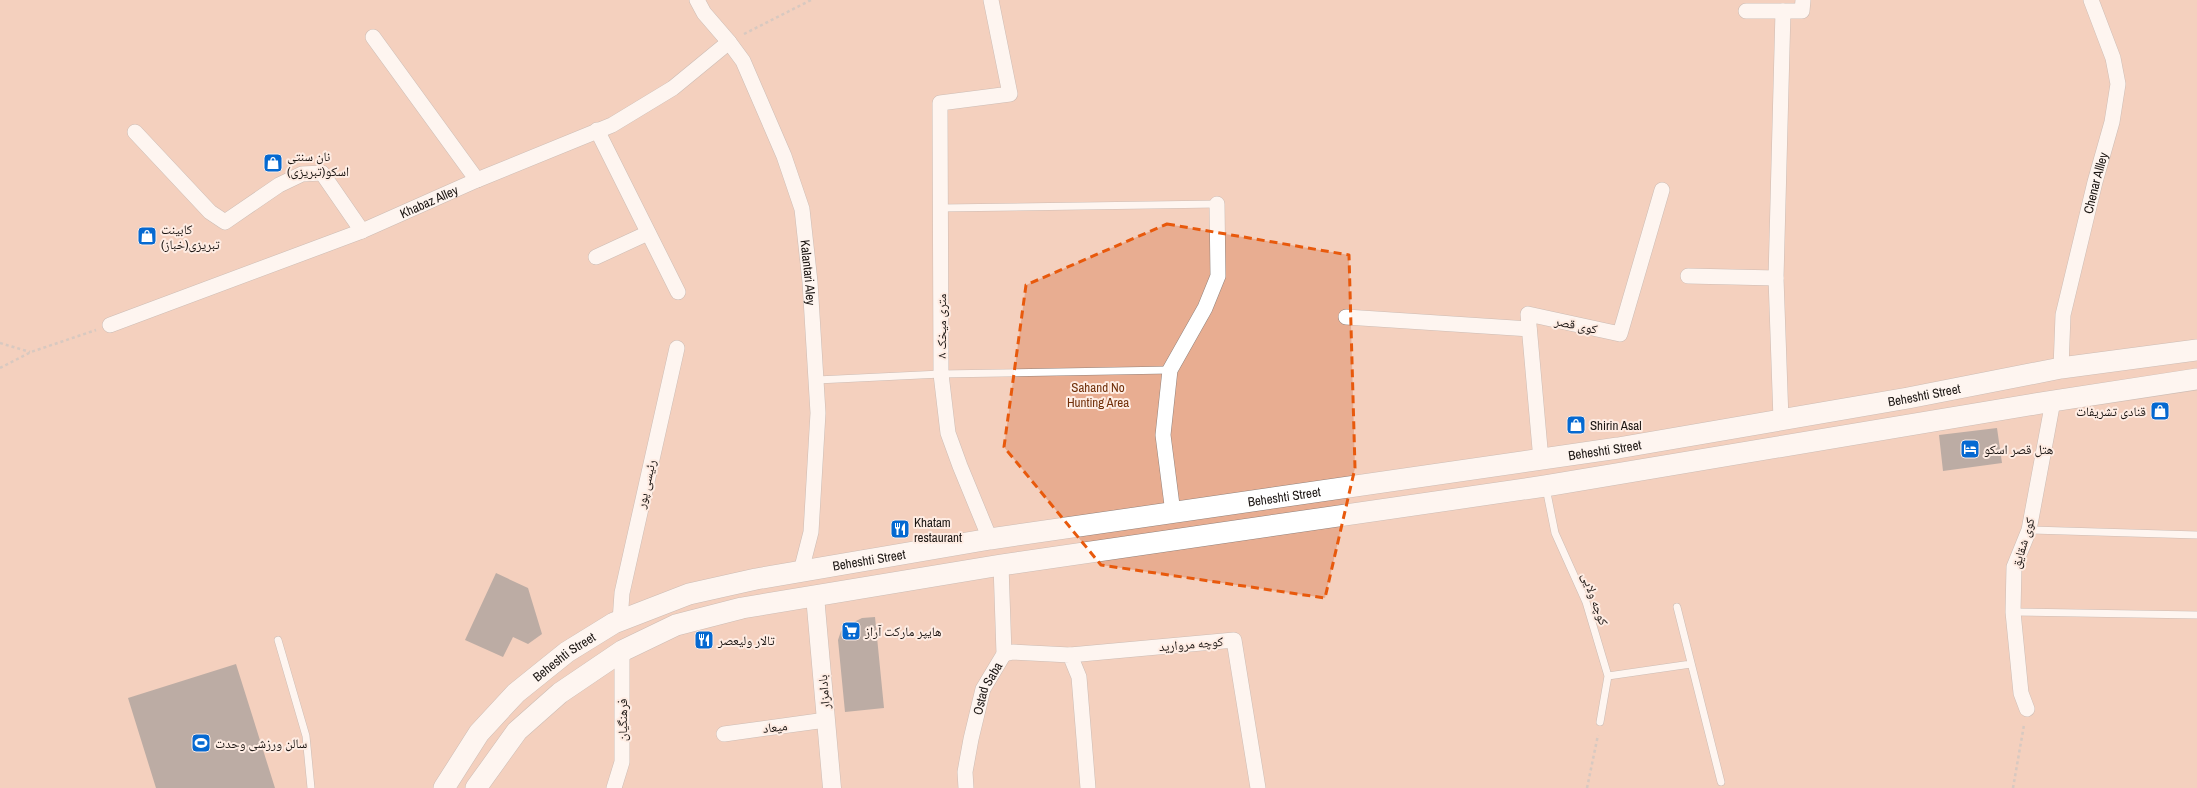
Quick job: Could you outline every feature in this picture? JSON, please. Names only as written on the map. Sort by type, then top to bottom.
[{"type":"main road","name":"Beheshti Street","points":[[444,788],[479,733],[516,693],[567,652],[620,621],[689,594],[798,572],[990,539],[1541,460],[1781,420],[2061,368],[2197,350]]},
{"type":"main road","name":"Beheshti Street","points":[[476,788],[517,731],[560,693],[622,651],[676,625],[742,608],[1001,565],[1545,486],[2053,401],[2197,379]]},
{"type":"main road","points":[[798,572],[786,579],[783,585],[787,596],[815,596],[840,587],[842,575],[836,569],[826,567]]},
{"type":"street","name":"Kalantari Aley","points":[[697,0],[704,13],[743,61],[784,156],[802,209],[810,282],[818,414],[815,486],[811,532],[798,572]]},
{"type":"street","name":"۸ متری میخک","points":[[990,539],[960,466],[948,432],[941,374],[940,103],[1010,94],[991,0]]},
{"type":"street","points":[[1746,11],[1802,11],[1803,0]]},
{"type":"street","name":"Chenar Allley","points":[[2061,368],[2063,315],[2095,182],[2112,122],[2118,84],[2113,58],[2090,0]]},
{"type":"street","points":[[1781,420],[1776,278],[1783,11]]},
{"type":"street","points":[[373,38],[477,180]]},
{"type":"street","name":"Khabaz Alley","points":[[110,325],[362,231],[477,180],[612,125],[673,88],[729,42]]},
{"type":"street","points":[[598,130],[678,292]]},
{"type":"street","points":[[135,132],[210,212],[224,222],[279,185],[302,174],[322,173],[362,231]]},
{"type":"street","name":"کوی قصر","points":[[1541,460],[1528,314],[1620,334],[1662,190]]},
{"type":"street","points":[[1173,513],[1163,435],[1170,370],[1205,308],[1218,276],[1217,204]]},
{"type":"street","points":[[596,257],[648,232]]},
{"type":"street","points":[[1688,276],[1776,278]]},
{"type":"street","points":[[1346,317],[1529,329]]},
{"type":"street","name":"رئیسی پور","points":[[620,621],[622,593],[676,348]]},
{"type":"street","name":"کوی شقایق","points":[[2027,709],[2021,693],[2013,612],[2014,567],[2029,530],[2053,401]]},
{"type":"street","name":"Ostad Saba","points":[[966,788],[966,772],[971,739],[983,689],[1004,654],[1001,565]]},
{"type":"street","name":"بادامزار","points":[[815,596],[832,788]]},
{"type":"street","name":"کوچه مروارید","points":[[1070,655],[1234,640],[1258,788]]},
{"type":"street","name":"فرهنگیان","points":[[614,788],[622,762],[622,651]]},
{"type":"street","points":[[1004,654],[1013,652],[1070,655],[1078,677],[1088,788]]},
{"type":"street","name":"میعاد","points":[[724,734],[826,720]]},
{"type":"lane","points":[[941,208],[1217,204]]},
{"type":"lane","points":[[817,380],[941,374],[1170,370]]},
{"type":"lane","name":"کوچه ولایی","points":[[1545,486],[1555,533],[1586,602],[1608,676],[1600,722]]},
{"type":"lane","points":[[2029,530],[2197,535]]},
{"type":"lane","points":[[1677,607],[1721,782]]},
{"type":"lane","points":[[2013,612],[2197,615]]},
{"type":"lane","points":[[278,640],[306,736],[311,788]]},
{"type":"lane","points":[[1608,676],[1691,664]]},
{"type":"path","points":[[729,42],[811,0]]},
{"type":"path","points":[[0,368],[31,352],[110,325]]},
{"type":"path","points":[[0,343],[31,352]]},
{"type":"path","points":[[2013,788],[2027,709]]},
{"type":"path","points":[[1587,788],[1600,722]]},
{"type":"highlighted area","points":[[1167,224],[1349,255],[1355,468],[1325,598],[1101,565],[1004,447],[1026,285]]},
{"type":"green space","name":"Sahand No Hunting Area","points":[[0,0],[2197,0],[2197,788],[0,788]]},
{"type":"building","name":"هتل قصر اسکو","points":[[1997,428],[2002,463],[1943,471],[1939,435]]},
{"type":"building","points":[[496,573],[528,588],[542,634],[528,644],[513,637],[503,657],[465,640]]},
{"type":"building","points":[[875,617],[884,708],[845,712],[838,640],[841,631],[852,623],[862,618]]},
{"type":"building","name":"سالن ورزشی وحدت","points":[[236,664],[275,788],[156,788],[128,698]]},
{"type":"place","name":"نان سنتی اسکو(تبریزی)","points":[[273,163]]},
{"type":"place","name":"کابینت تبریزی(خباز)","points":[[147,236]]},
{"type":"place","name":"قنادی تشریفات","points":[[2160,411]]},
{"type":"place","name":"Shirin Asal","points":[[1576,425]]},
{"type":"place","name":"هتل قصر اسکو","points":[[1970,449]]},
{"type":"place","name":"Khatam restaurant","points":[[900,529]]},
{"type":"place","name":"هایپر مارکت آراز","points":[[851,631]]},
{"type":"place","name":"تالار ولیعصر","points":[[704,640]]},
{"type":"place","name":"سالن ورزشی وحدت","points":[[201,743]]}]
